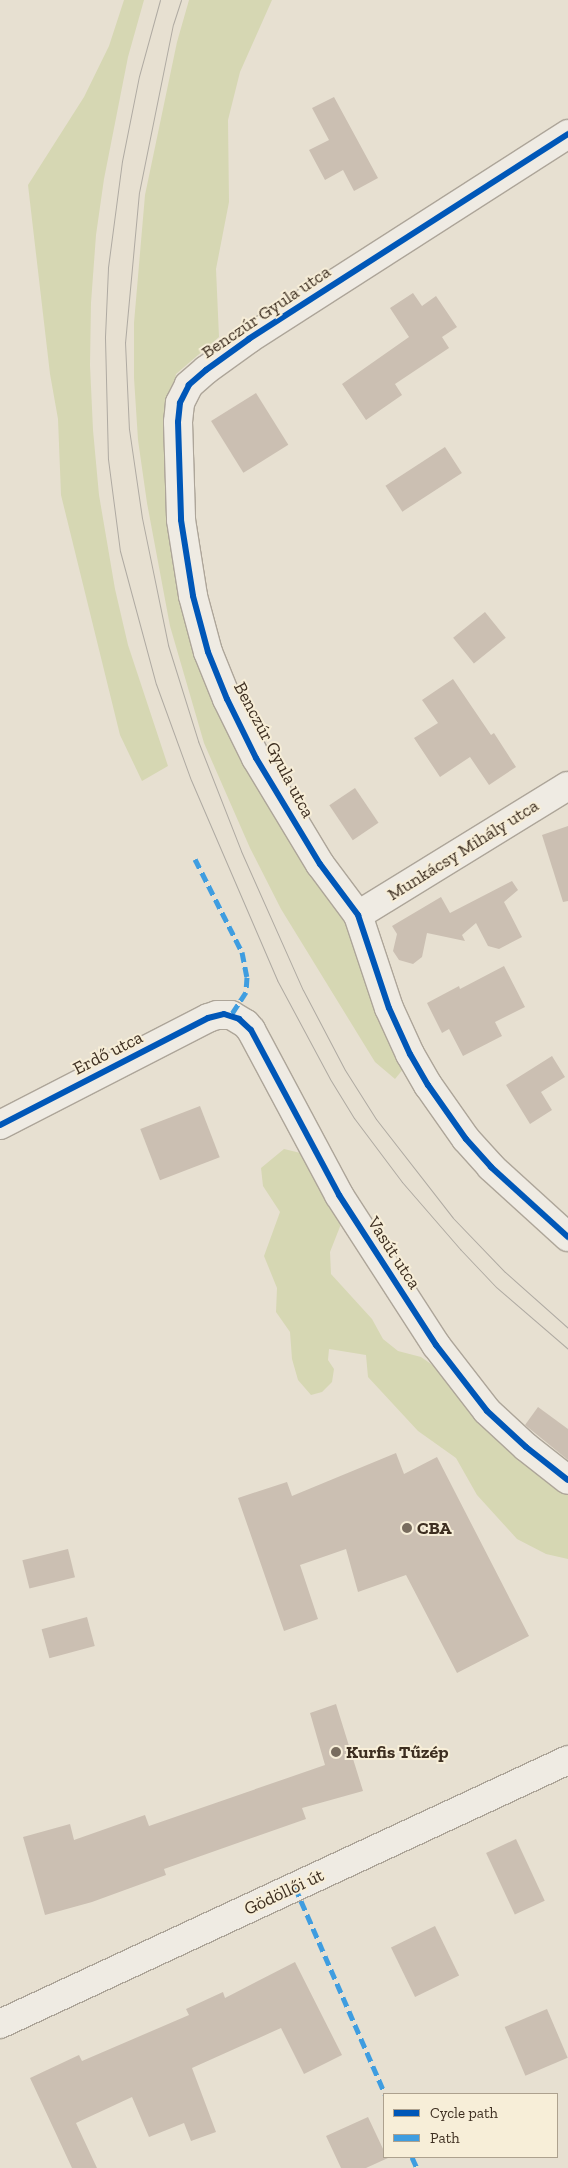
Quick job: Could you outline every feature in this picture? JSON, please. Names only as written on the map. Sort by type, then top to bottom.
[{"type":"street","name":"Benczúr Gyula utca","points":[[358,915],[320,864],[256,758],[227,699],[208,652],[193,596],[181,520],[178,442],[180,402],[189,385],[206,370],[249,339],[568,134]]},
{"type":"street","name":"Munkácsy Mihály utca","points":[[358,915],[568,786]]},
{"type":"street","points":[[358,915],[388,1008],[410,1054],[428,1085],[466,1139],[491,1167],[568,1237]]},
{"type":"street","name":"Erdő utca","points":[[0,1125],[208,1018],[217,1015],[232,1015]]},
{"type":"street","name":"Vasút utca","points":[[232,1015],[251,1030],[338,1195],[436,1345],[487,1411],[526,1447],[568,1480]]},
{"type":"street","name":"Gödöllői út","points":[[0,2024],[568,1760]]},
{"type":"green space","points":[[124,0],[144,0],[128,57],[104,179],[96,235],[91,303],[90,365],[99,495],[115,589],[128,645],[168,766],[142,781],[120,735],[61,495],[58,419],[50,374],[28,185],[84,97],[109,46]]},
{"type":"green space","points":[[189,0],[272,0],[240,72],[228,120],[229,202],[216,269],[219,337],[176,374],[168,412],[185,593],[350,933],[404,1068],[395,1079],[375,1062],[281,909],[250,848],[204,743],[170,626],[147,503],[138,440],[134,378],[134,323],[145,195],[177,42]]},
{"type":"green space","points":[[284,1149],[313,1156],[343,1219],[330,1252],[331,1274],[372,1319],[383,1339],[398,1351],[421,1357],[444,1373],[568,1490],[568,1559],[546,1554],[517,1539],[477,1495],[456,1458],[418,1431],[368,1377],[366,1355],[329,1349],[328,1360],[334,1369],[332,1382],[322,1392],[311,1395],[298,1380],[292,1359],[290,1332],[276,1312],[277,1288],[264,1256],[280,1212],[263,1186],[261,1168]]},
{"type":"building","points":[[334,97],[378,178],[354,191],[343,170],[325,180],[309,150],[329,140],[312,108]]},
{"type":"building","points":[[413,293],[422,306],[436,296],[457,327],[442,337],[449,348],[395,384],[402,395],[366,420],[342,384],[409,337],[390,308]]},
{"type":"building","points":[[256,393],[288,445],[243,473],[211,421]]},
{"type":"building","points":[[445,447],[462,473],[402,512],[385,486]]},
{"type":"building","points":[[485,612],[506,638],[474,663],[453,638]]},
{"type":"building","points":[[453,679],[491,735],[494,733],[516,767],[489,785],[470,757],[440,777],[414,738],[438,723],[422,700]]},
{"type":"building","points":[[355,788],[378,823],[353,840],[329,805]]},
{"type":"building","points":[[568,826],[568,901],[563,902],[542,835]]},
{"type":"building","points":[[512,881],[518,890],[504,902],[522,937],[499,949],[488,946],[476,923],[462,935],[465,941],[427,933],[422,957],[413,964],[399,960],[393,951],[397,934],[392,926],[441,897],[450,913]]},
{"type":"building","points":[[504,966],[525,1007],[495,1022],[502,1036],[463,1056],[449,1029],[442,1033],[427,1003],[459,986],[460,989]]},
{"type":"building","points":[[552,1056],[565,1077],[541,1092],[552,1110],[530,1124],[506,1085]]},
{"type":"building","points":[[200,1106],[220,1157],[160,1180],[140,1129]]},
{"type":"building","points":[[538,1407],[568,1429],[568,1460],[525,1425]]},
{"type":"building","name":"CBA","points":[[396,1453],[404,1474],[437,1457],[529,1636],[457,1673],[406,1575],[358,1592],[346,1549],[300,1565],[318,1619],[284,1631],[238,1498],[287,1482],[292,1496]]},
{"type":"building","points":[[68,1549],[75,1577],[29,1589],[22,1560]]},
{"type":"building","points":[[87,1617],[95,1646],[49,1658],[42,1629]]},
{"type":"building","points":[[336,1704],[363,1791],[302,1808],[306,1819],[164,1869],[166,1875],[92,1902],[45,1915],[23,1837],[70,1824],[74,1840],[145,1815],[149,1826],[325,1765],[310,1713]]},
{"type":"building","points":[[516,1839],[545,1901],[515,1915],[486,1853]]},
{"type":"building","points":[[435,1926],[459,1975],[415,1997],[391,1947]]},
{"type":"building","points":[[295,1962],[342,2055],[304,2074],[281,2028],[192,2068],[216,2132],[191,2141],[184,2123],[149,2137],[132,2097],[76,2123],[97,2168],[72,2168],[30,2078],[79,2055],[82,2061],[189,2015],[186,2009],[223,1992],[225,1998]]},
{"type":"building","points":[[547,2009],[568,2058],[525,2076],[505,2027]]},
{"type":"building","points":[[368,2117],[383,2149],[383,2158],[388,2158],[366,2168],[341,2168],[326,2136]]},
{"type":"tram line","points":[[160,0],[139,76],[122,161],[108,268],[105,338],[108,459],[120,551],[156,684],[191,780],[277,980],[330,1079],[354,1118],[402,1182],[460,1249],[496,1287],[568,1349]]},
{"type":"tram line","points":[[181,0],[173,24],[139,192],[125,342],[129,429],[142,518],[168,645],[198,741],[241,851],[303,990],[345,1070],[376,1119],[453,1218],[505,1272],[568,1328]]},
{"type":"marked path","points":[[195,859],[242,952],[247,977],[246,992],[231,1015]]},
{"type":"marked path","points":[[295,1887],[385,2093]]},
{"type":"marked path","points":[[412,2158],[417,2168]]},
{"type":"cycle path","points":[[568,134],[249,339],[206,370],[189,385],[180,403],[178,422],[181,520],[193,596],[208,652],[227,699],[256,758],[320,864],[358,915],[389,1008],[410,1054],[428,1085],[466,1139],[491,1167],[568,1237]]},
{"type":"cycle path","points":[[0,1125],[208,1018],[224,1014],[239,1019],[251,1030],[339,1195],[436,1345],[487,1411],[526,1447],[568,1480]]},
{"type":"place","name":"CBA","points":[[407,1528]]},
{"type":"place","name":"Kurfis Tűzép","points":[[336,1752]]}]
